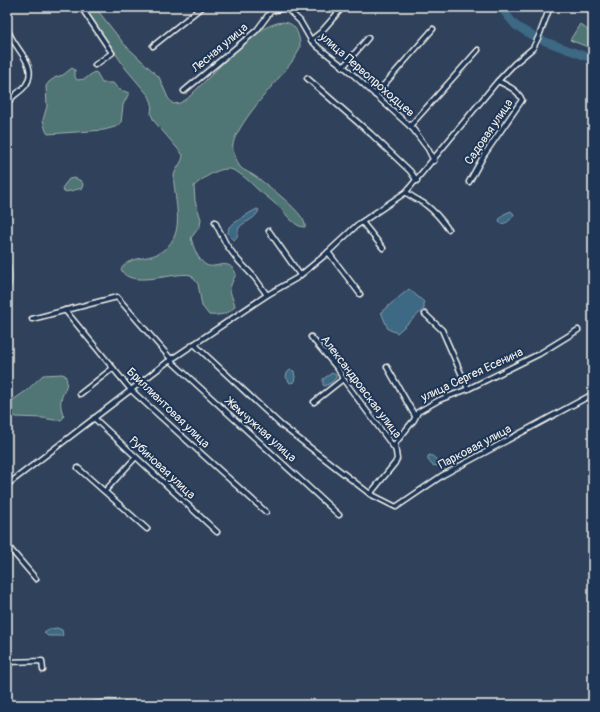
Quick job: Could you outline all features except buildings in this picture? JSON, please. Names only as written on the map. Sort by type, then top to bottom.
[{"type":"street","points":[[80,7],[112,53],[96,65]]},
{"type":"street","points":[[153,46],[202,7]]},
{"type":"street","name":"улица Первопроходцев","points":[[285,7],[300,21],[311,40],[318,47],[410,126],[426,145],[434,161]]},
{"type":"street","name":"Лесная улица","points":[[184,91],[257,30],[271,11],[285,7]]},
{"type":"street","points":[[311,40],[321,32],[343,7]]},
{"type":"street","points":[[7,484],[170,360],[300,275],[362,222],[406,192],[434,161],[498,80],[533,48],[550,7]]},
{"type":"street","points":[[7,26],[11,39],[26,60],[31,71],[30,78],[26,85],[13,96],[7,105]]},
{"type":"street","points":[[375,95],[433,29]]},
{"type":"street","points":[[343,67],[368,38]]},
{"type":"street","points":[[410,126],[478,50]]},
{"type":"street","points":[[307,78],[371,134],[410,171],[417,181]]},
{"type":"street","name":"Садовая улица","points":[[468,182],[484,155],[522,100],[520,95],[515,90],[498,80]]},
{"type":"street","points":[[406,192],[413,198],[426,204],[448,229]]},
{"type":"street","points":[[215,222],[226,244],[237,259],[255,278],[267,296]]},
{"type":"street","points":[[362,222],[383,248]]},
{"type":"street","points":[[269,231],[300,275]]},
{"type":"street","points":[[328,252],[360,294]]},
{"type":"street","name":"Жемчужная улица","points":[[32,319],[117,297],[170,360],[339,515]]},
{"type":"street","name":"Бриллиантовая улица","points":[[65,310],[131,390],[266,512]]},
{"type":"street","points":[[425,314],[442,330],[468,389]]},
{"type":"street","name":"улица Сергея Есенина","points":[[370,494],[395,463],[395,449],[397,441],[414,420],[418,412],[539,354],[578,330]]},
{"type":"street","name":"Александровская улица","points":[[311,337],[338,369],[343,379],[395,449]]},
{"type":"street","name":"Парковая улица","points":[[194,344],[281,424],[370,494],[393,507],[399,506],[443,475],[593,394]]},
{"type":"street","points":[[388,367],[415,416]]},
{"type":"street","points":[[80,394],[113,368]]},
{"type":"street","points":[[314,402],[343,379]]},
{"type":"street","name":"Рубиновая улица","points":[[94,418],[217,532]]},
{"type":"street","points":[[105,491],[136,457]]},
{"type":"street","points":[[78,468],[147,529]]},
{"type":"street","points":[[7,544],[36,579]]},
{"type":"street","points":[[7,662],[42,661],[43,670]]},
{"type":"green space","points":[[84,7],[95,7],[124,44],[159,77],[168,98],[173,104],[180,103],[187,99],[242,44],[256,33],[274,24],[282,22],[289,23],[295,28],[300,43],[297,54],[244,122],[233,143],[233,150],[240,167],[285,200],[300,215],[305,227],[299,226],[293,222],[274,202],[243,176],[233,170],[223,169],[217,171],[194,186],[195,201],[201,219],[200,226],[191,238],[196,253],[200,260],[206,265],[230,266],[236,274],[230,290],[235,305],[228,312],[220,315],[209,315],[202,306],[198,284],[191,275],[184,274],[142,279],[125,275],[121,269],[133,260],[152,256],[165,249],[175,235],[177,227],[177,210],[174,174],[182,161],[183,155],[154,121],[151,114],[152,103],[149,96],[126,69]]},
{"type":"green space","points":[[580,24],[593,34],[593,49],[570,40]]},
{"type":"green space","points":[[72,68],[75,70],[75,77],[77,80],[85,79],[94,72],[97,73],[102,83],[113,83],[118,89],[129,93],[123,105],[121,123],[115,127],[104,130],[48,134],[43,120],[47,106],[46,86],[56,77],[63,75]]},
{"type":"green space","points":[[75,178],[81,181],[83,184],[82,188],[64,192],[62,188],[69,179]]},
{"type":"green space","points":[[7,252],[12,279],[10,289],[7,294]]},
{"type":"green space","points":[[43,375],[65,375],[67,382],[61,400],[61,407],[64,417],[61,420],[16,417],[7,411],[13,400],[26,391]]},
{"type":"green space","points":[[110,699],[144,703],[145,705],[51,705],[60,701],[86,702]]},
{"type":"water","points":[[257,209],[259,210],[255,217],[239,228],[236,239],[234,240],[231,238],[228,233],[229,227]]},
{"type":"water","points":[[511,211],[514,214],[510,220],[506,223],[500,223],[499,220],[504,214]]},
{"type":"water","points":[[409,289],[424,302],[424,309],[397,333],[388,329],[381,312]]},
{"type":"water","points":[[290,370],[294,371],[295,377],[294,382],[290,383],[286,377]]},
{"type":"water","points":[[332,373],[336,375],[336,378],[331,383],[324,386],[323,379]]},
{"type":"water","points":[[430,455],[436,459],[437,466],[432,465],[428,460],[428,456]]},
{"type":"water","points":[[57,628],[62,630],[63,635],[48,636],[44,633],[50,629]]},
{"type":"waterway","points":[[502,7],[515,25],[536,38],[593,59]]}]
